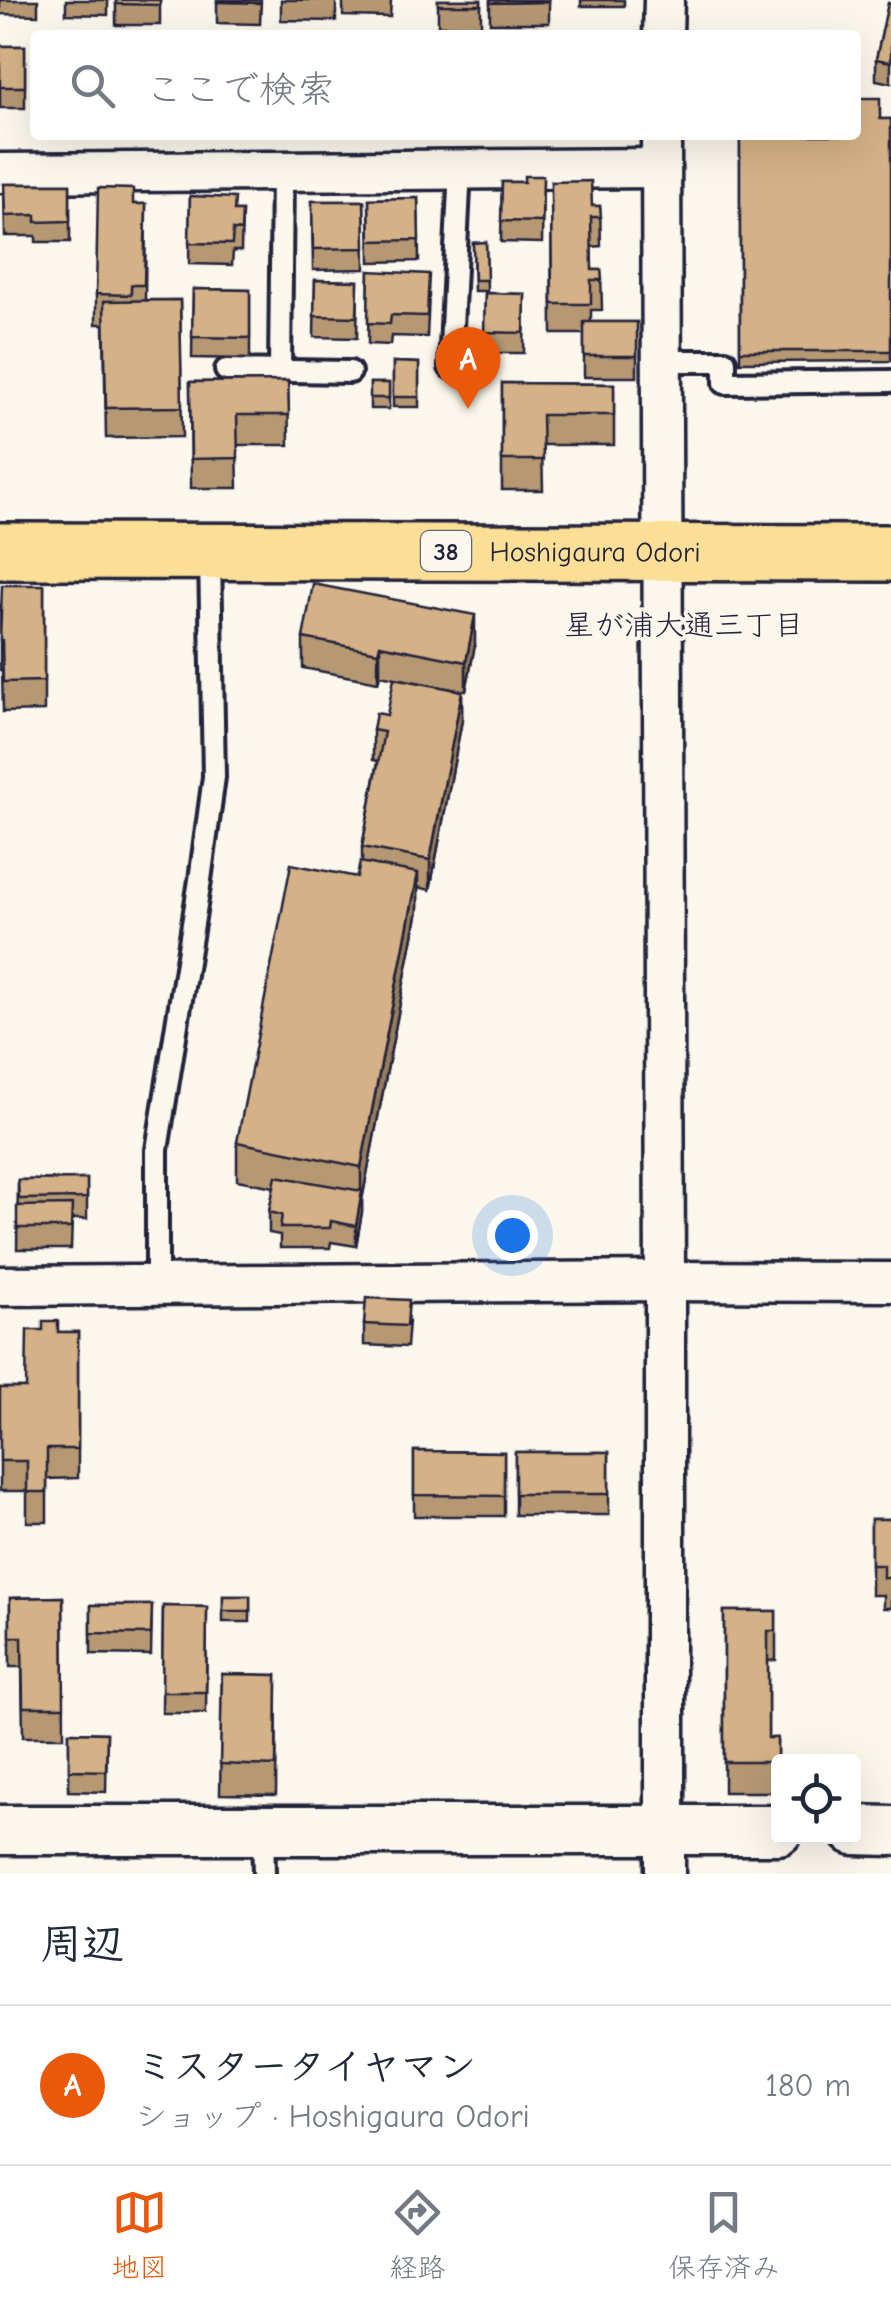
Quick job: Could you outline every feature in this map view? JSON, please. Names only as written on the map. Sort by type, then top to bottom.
[{"type":"highway","name":"Hoshigaura Odori","points":[[0,552],[891,553]]},
{"type":"street","points":[[663,30],[664,0]]},
{"type":"street","points":[[0,173],[460,170],[660,152],[666,1852]]},
{"type":"street","points":[[0,1286],[891,1282]]},
{"type":"street","points":[[0,1830],[264,1852],[666,1852],[771,1831]]},
{"type":"street","points":[[861,1830],[891,1830]]},
{"type":"lane","points":[[450,367],[460,170]]},
{"type":"lane","points":[[280,371],[282,171]]},
{"type":"lane","points":[[661,362],[724,361],[725,383],[891,381]]},
{"type":"lane","points":[[226,370],[350,372]]},
{"type":"lane","points":[[157,1284],[157,1150],[214,777],[210,551]]},
{"type":"building","points":[[116,0],[160,0],[160,5],[116,4]]},
{"type":"building","points":[[260,0],[260,3],[217,2]]},
{"type":"building","points":[[438,0],[481,0],[481,5],[438,5]]},
{"type":"building","points":[[549,0],[549,2],[490,3]]},
{"type":"building","points":[[888,3],[891,4],[891,62],[876,59]]},
{"type":"building","points":[[0,46],[25,46],[25,87],[0,87]]},
{"type":"building","points":[[861,98],[880,98],[880,119],[891,119],[891,351],[740,351],[740,140],[861,140]]},
{"type":"building","points":[[524,176],[543,176],[542,222],[501,221],[502,182],[524,182]]},
{"type":"building","points":[[591,181],[592,206],[600,206],[601,217],[591,217],[592,270],[601,270],[602,280],[591,280],[591,304],[552,304],[551,182]]},
{"type":"building","points":[[4,184],[70,184],[70,221],[36,222],[36,215],[5,216]]},
{"type":"building","points":[[98,188],[133,189],[133,204],[146,204],[144,285],[131,285],[131,295],[96,294]]},
{"type":"building","points":[[190,196],[235,198],[234,211],[242,211],[241,231],[233,230],[232,244],[189,243]]},
{"type":"building","points":[[418,198],[419,240],[370,241],[369,199]]},
{"type":"building","points":[[312,201],[364,201],[365,248],[313,249]]},
{"type":"building","points":[[486,242],[487,280],[474,280],[473,243]]},
{"type":"building","points":[[369,271],[429,274],[427,316],[391,315],[390,324],[368,323]]},
{"type":"building","points":[[315,280],[358,281],[357,317],[314,316]]},
{"type":"building","points":[[193,289],[250,290],[250,338],[192,337]]},
{"type":"building","points":[[485,293],[525,294],[524,333],[484,332]]},
{"type":"building","points":[[180,300],[182,407],[106,408],[104,301]]},
{"type":"building","points":[[584,322],[637,322],[637,356],[584,356]]},
{"type":"building","points":[[393,362],[419,363],[419,397],[393,397]]},
{"type":"building","points":[[288,381],[289,415],[237,415],[238,458],[191,459],[190,382]]},
{"type":"building","points":[[370,383],[389,383],[389,398],[370,398]]},
{"type":"building","points":[[502,383],[614,384],[614,415],[542,415],[543,460],[502,460]]},
{"type":"building","points":[[313,584],[475,615],[466,662],[380,645],[378,652],[303,638]]},
{"type":"building","points":[[2,585],[44,585],[44,681],[3,682]]},
{"type":"building","points":[[394,678],[462,691],[430,860],[362,847],[384,732],[373,730],[376,713],[387,715]]},
{"type":"building","points":[[360,862],[418,873],[361,1167],[237,1142],[291,864],[357,877]]},
{"type":"building","points":[[276,1176],[362,1191],[356,1226],[331,1221],[330,1228],[280,1228],[282,1215],[269,1212]]},
{"type":"building","points":[[87,1179],[87,1198],[19,1199],[18,1180]]},
{"type":"building","points":[[72,1205],[71,1228],[17,1228],[17,1206]]},
{"type":"building","points":[[366,1298],[409,1300],[407,1326],[364,1324]]},
{"type":"building","points":[[43,1321],[58,1321],[58,1332],[78,1332],[78,1449],[47,1449],[47,1492],[27,1492],[27,1461],[0,1461],[0,1388],[26,1388],[27,1330],[43,1330]]},
{"type":"building","points":[[414,1451],[504,1452],[504,1496],[414,1495]]},
{"type":"building","points":[[515,1452],[609,1452],[609,1494],[515,1494]]},
{"type":"building","points":[[871,1519],[891,1519],[891,1578],[883,1578],[883,1565],[871,1565]]},
{"type":"building","points":[[223,1596],[250,1596],[250,1611],[223,1611]]},
{"type":"building","points":[[63,1597],[64,1707],[23,1707],[22,1637],[10,1637],[10,1598]]},
{"type":"building","points":[[91,1605],[152,1605],[151,1634],[91,1633]]},
{"type":"building","points":[[163,1606],[207,1607],[206,1692],[162,1692]]},
{"type":"building","points":[[724,1611],[776,1611],[776,1631],[768,1631],[768,1738],[777,1738],[777,1754],[771,1754],[771,1762],[724,1762]]},
{"type":"building","points":[[222,1674],[277,1675],[276,1766],[220,1764]]},
{"type":"building","points":[[69,1732],[107,1733],[106,1771],[69,1770]]},
{"type":"place","name":"ミスタータイヤマン","points":[[468,409]]},
{"type":"district","name":"星が浦大通三丁目","points":[[684,625]]}]
